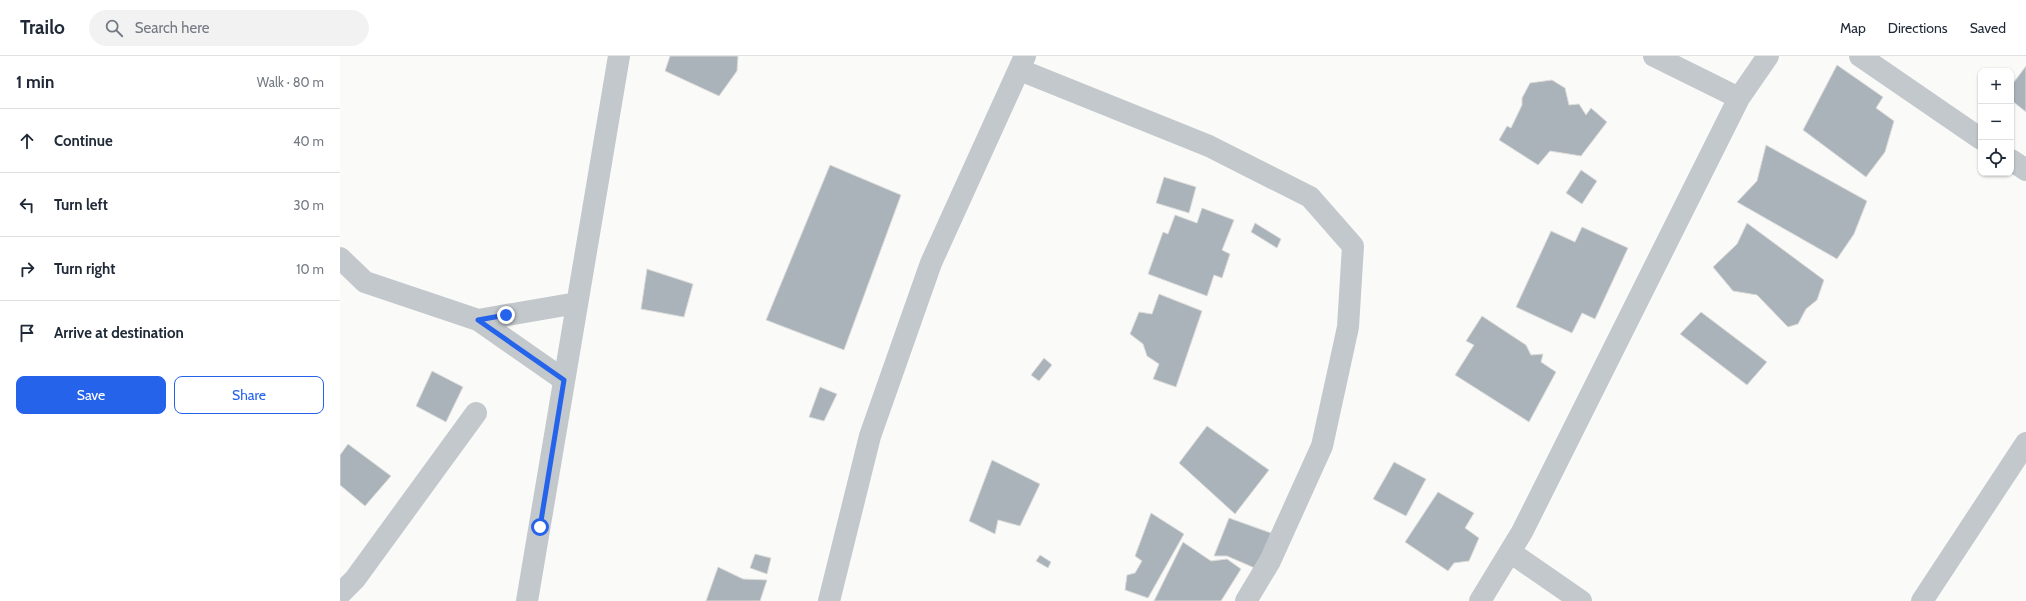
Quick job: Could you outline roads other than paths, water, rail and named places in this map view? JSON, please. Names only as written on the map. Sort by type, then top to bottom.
[{"type":"street","points":[[527,601],[619,56]]},
{"type":"street","points":[[1654,56],[1739,98]]},
{"type":"street","points":[[1480,601],[1526,524],[1739,98],[1768,56]]},
{"type":"street","points":[[1860,56],[1978,137]]},
{"type":"street","points":[[829,601],[870,436],[931,263],[1023,63],[1209,146],[1310,197],[1353,246],[1348,327],[1322,446],[1270,560],[1246,601]]},
{"type":"street","points":[[2014,162],[2026,170]]},
{"type":"street","points":[[340,258],[365,282],[478,320],[564,380]]},
{"type":"street","points":[[478,320],[577,303]]},
{"type":"street","points":[[340,594],[355,579],[476,413]]},
{"type":"street","points":[[1922,601],[2026,442]]},
{"type":"street","points":[[1510,552],[1581,601]]}]
